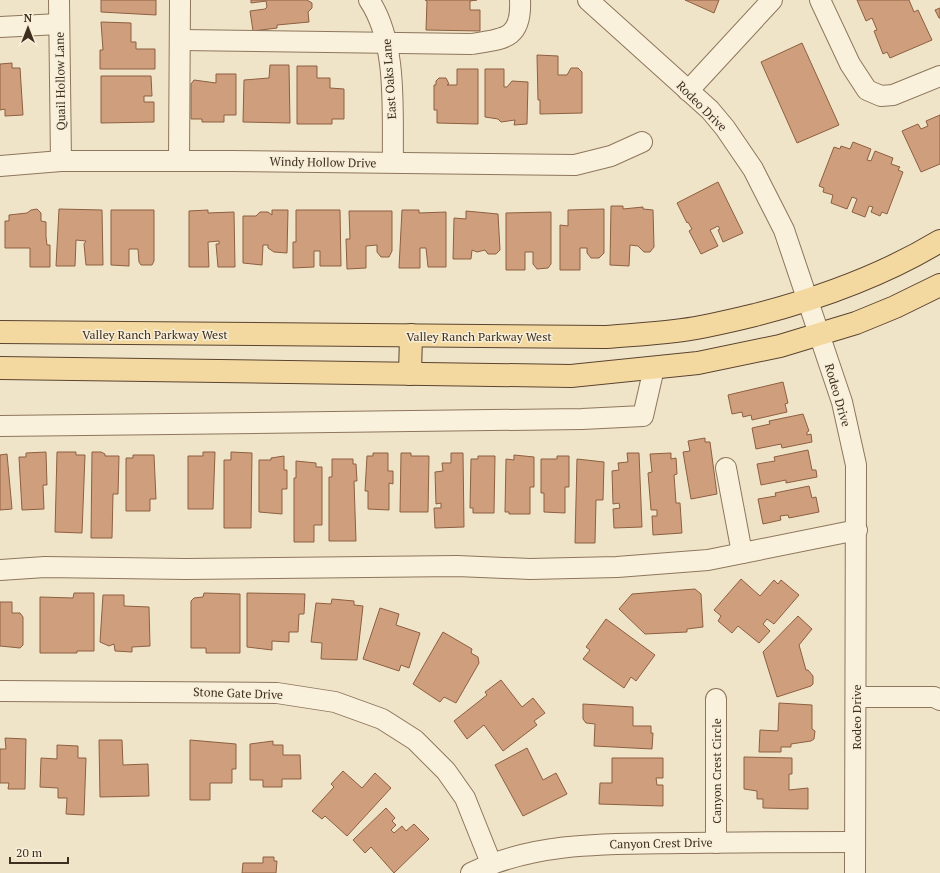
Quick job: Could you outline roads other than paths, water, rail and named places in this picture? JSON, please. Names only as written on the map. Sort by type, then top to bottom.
[{"type":"main road","name":"Valley Ranch Parkway West","points":[[0,332],[606,337],[674,331],[714,325],[808,301],[857,284],[897,266],[940,241]]},
{"type":"main road","points":[[0,368],[571,376],[698,363],[780,346],[856,323],[940,284]]},
{"type":"main road","points":[[35,368],[37,333]]},
{"type":"main road","points":[[410,374],[411,335]]},
{"type":"street","name":"Quail Hollow Lane","points":[[59,0],[61,161]]},
{"type":"street","points":[[180,0],[180,161]]},
{"type":"street","name":"East Oaks Lane","points":[[369,0],[385,33],[391,73],[393,162]]},
{"type":"street","points":[[181,40],[471,44],[500,40],[513,32],[521,16],[520,0]]},
{"type":"street","name":"Rodeo Drive","points":[[588,0],[710,110],[725,128],[753,169],[784,230],[842,402],[856,465],[855,873]]},
{"type":"street","points":[[688,91],[772,0]]},
{"type":"street","points":[[820,0],[850,64],[867,90],[882,96],[893,95],[940,76]]},
{"type":"street","points":[[0,27],[59,24]]},
{"type":"street","name":"Windy Hollow Drive","points":[[0,166],[61,161],[393,162],[575,165],[610,156],[642,142]]},
{"type":"street","points":[[0,426],[582,419],[643,416],[654,368]]},
{"type":"street","points":[[726,468],[742,552]]},
{"type":"street","points":[[0,570],[45,567],[194,568],[457,566],[530,569],[593,568],[708,560],[857,530]]},
{"type":"street","name":"Stone Gate Drive","points":[[0,691],[276,693],[335,702],[382,719],[415,740],[446,771],[465,798],[491,863]]},
{"type":"street","points":[[856,697],[934,697],[940,700]]},
{"type":"street","name":"Canyon Crest Circle","points":[[716,699],[716,842]]},
{"type":"street","name":"Canyon Crest Drive","points":[[471,873],[491,863],[538,850],[598,844],[855,842]]}]
